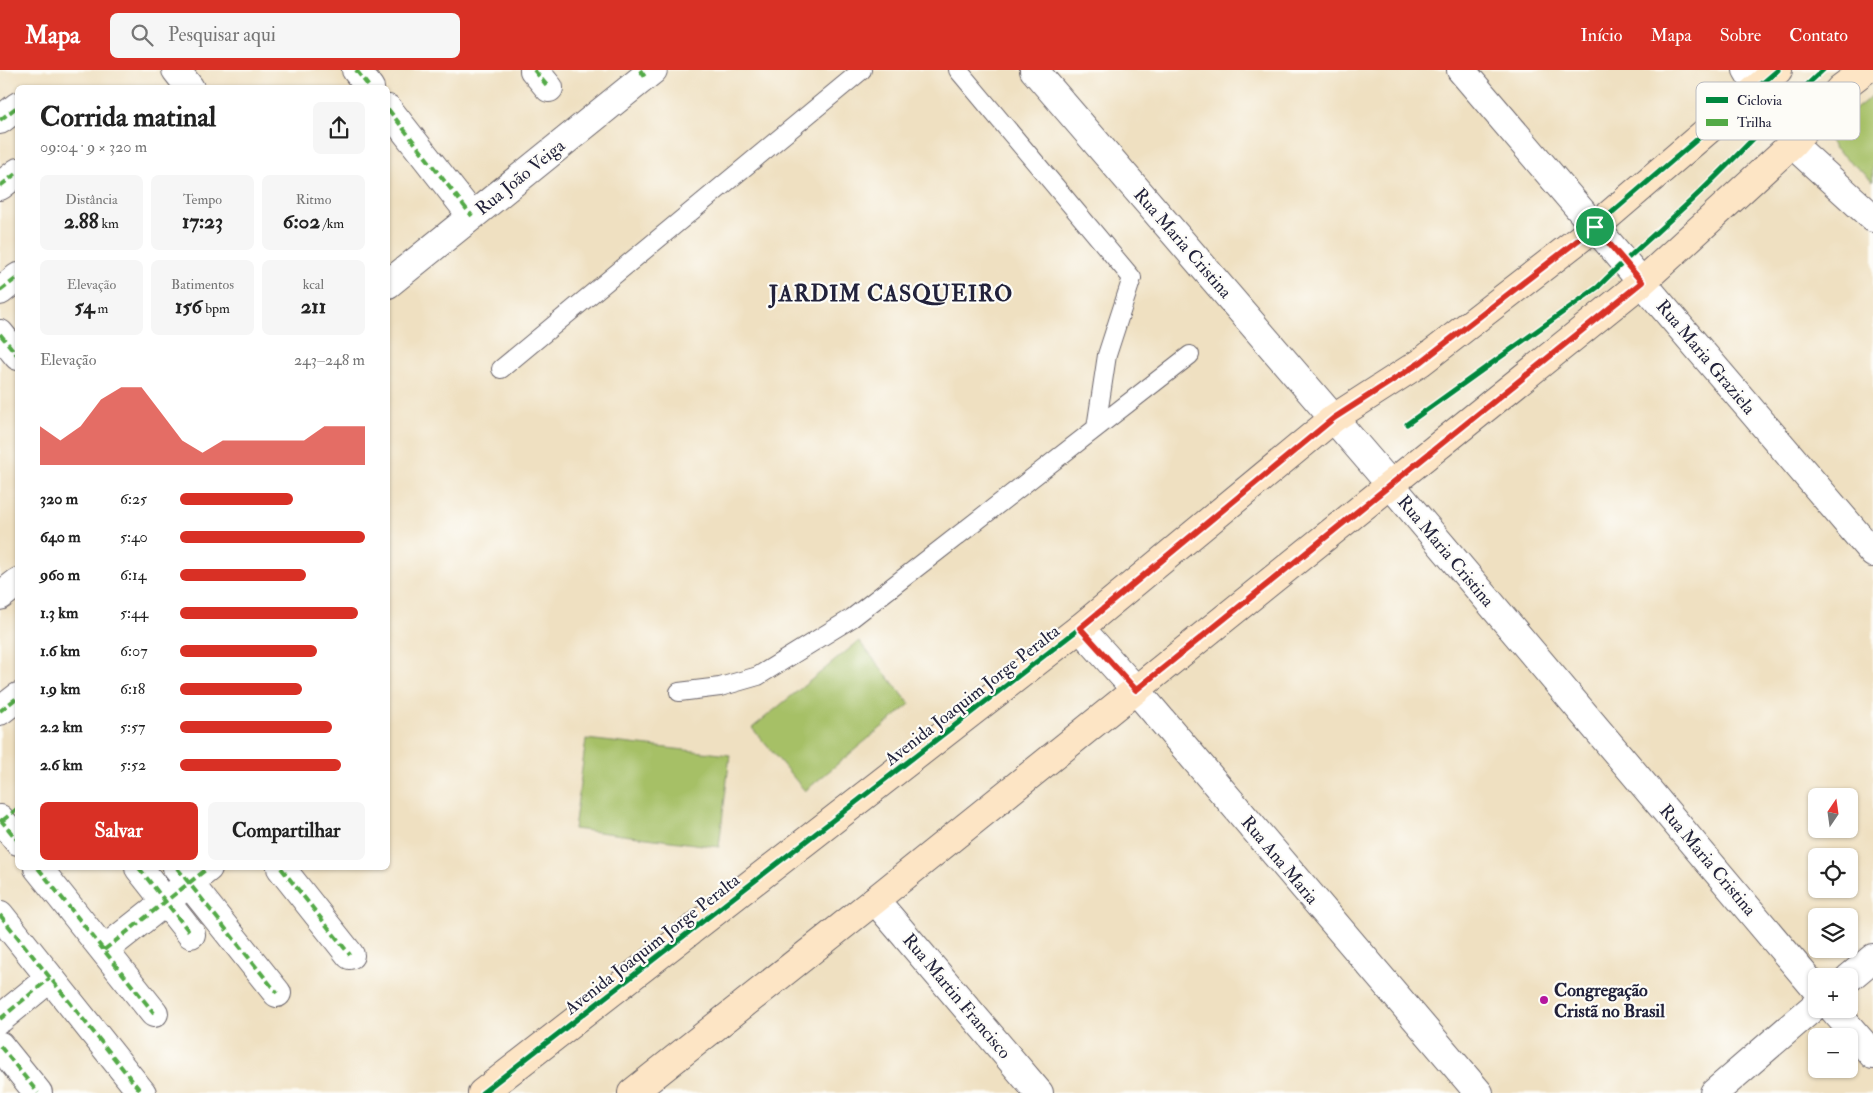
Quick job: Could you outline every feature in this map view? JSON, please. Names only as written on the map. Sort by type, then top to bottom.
[{"type":"street","points":[[176,70],[188,85]]},
{"type":"street","points":[[356,70],[368,85]]},
{"type":"street","name":"Rua Maria Cristina","points":[[1034,70],[1334,418],[1808,980]]},
{"type":"street","name":"Rua Maria Graziela","points":[[1461,70],[1873,553]]},
{"type":"street","name":"Avenida Joaquim Jorge Peralta","points":[[1752,79],[1778,70]]},
{"type":"street","points":[[1849,82],[1865,70]]},
{"type":"street","name":"Rua João Veiga","points":[[390,282],[646,72]]},
{"type":"street","points":[[0,120],[15,108]]},
{"type":"street","points":[[390,112],[472,216]]},
{"type":"street","name":"Avenida Joaquim Jorge Peralta","points":[[482,1093],[1080,628],[1334,418],[1421,362],[1595,227],[1696,132]]},
{"type":"street","points":[[632,1093],[875,900],[1642,282],[1795,140]]},
{"type":"street","points":[[1792,144],[1873,218]]},
{"type":"street","points":[[0,186],[15,174]]},
{"type":"street","points":[[0,291],[15,279]]},
{"type":"street","points":[[0,334],[15,352]]},
{"type":"street","points":[[0,596],[15,584]]},
{"type":"street","name":"Rua Ana Maria","points":[[1080,628],[1136,690],[1479,1093]]},
{"type":"street","points":[[0,711],[15,699]]},
{"type":"street","points":[[40,870],[154,1013]]},
{"type":"street","points":[[141,870],[191,934]]},
{"type":"street","points":[[283,870],[350,955]]},
{"type":"street","points":[[104,950],[165,902],[191,873],[277,993]]},
{"type":"street","name":"Rua Martin Francisco","points":[[875,900],[1039,1093]]},
{"type":"street","points":[[0,914],[142,1093]]},
{"type":"street","points":[[1858,970],[1873,958]]},
{"type":"street","points":[[0,1019],[50,978]]},
{"type":"street","points":[[1714,1093],[1808,1012]]},
{"type":"street","points":[[1841,1018],[1873,1055]]},
{"type":"street","points":[[0,1046],[38,1093]]},
{"type":"lane","points":[[501,369],[862,70]]},
{"type":"lane","points":[[958,70],[1132,278],[1107,355],[1096,428]]},
{"type":"lane","points":[[680,692],[720,687],[758,676],[852,618],[1190,355]]},
{"type":"green space","points":[[1873,95],[1873,181],[1835,149],[1830,141],[1860,140],[1860,105]]},
{"type":"green space","points":[[859,641],[910,704],[805,791],[752,728]]},
{"type":"green space","points":[[586,739],[730,755],[719,847],[574,829]]},
{"type":"marked path","points":[[356,70],[368,85]]},
{"type":"marked path","points":[[534,70],[549,88]]},
{"type":"marked path","points":[[640,70],[645,77]]},
{"type":"marked path","points":[[0,120],[15,108]]},
{"type":"marked path","points":[[390,112],[472,216]]},
{"type":"marked path","points":[[0,186],[15,174]]},
{"type":"marked path","points":[[0,291],[15,279]]},
{"type":"marked path","points":[[0,334],[15,352]]},
{"type":"marked path","points":[[0,711],[15,699]]},
{"type":"marked path","points":[[2,821],[15,810]]},
{"type":"marked path","points":[[0,819],[15,837]]},
{"type":"marked path","points":[[40,870],[154,1013]]},
{"type":"marked path","points":[[141,870],[191,934]]},
{"type":"marked path","points":[[179,870],[277,993]]},
{"type":"marked path","points":[[104,950],[205,870]]},
{"type":"marked path","points":[[283,870],[350,955]]},
{"type":"marked path","points":[[0,915],[142,1093]]},
{"type":"marked path","points":[[0,1019],[50,978]]},
{"type":"marked path","points":[[0,1046],[38,1093]]},
{"type":"cycle path","points":[[1764,82],[1778,70]]},
{"type":"cycle path","points":[[1810,82],[1823,70]]},
{"type":"cycle path","points":[[482,1093],[1080,628],[1334,418],[1421,362],[1595,227],[1696,140]]},
{"type":"cycle path","points":[[1407,424],[1598,287],[1699,193],[1752,140]]},
{"type":"place","name":"Congregação Cristã no Brasil","points":[[1544,1000]]},
{"type":"district","name":"JARDIM CASQUEIRO","points":[[891,293]]},
{"type":"route","points":[[1595,227],[1642,282],[1136,690],[1080,628],[1334,418],[1421,362],[1595,227]]}]
